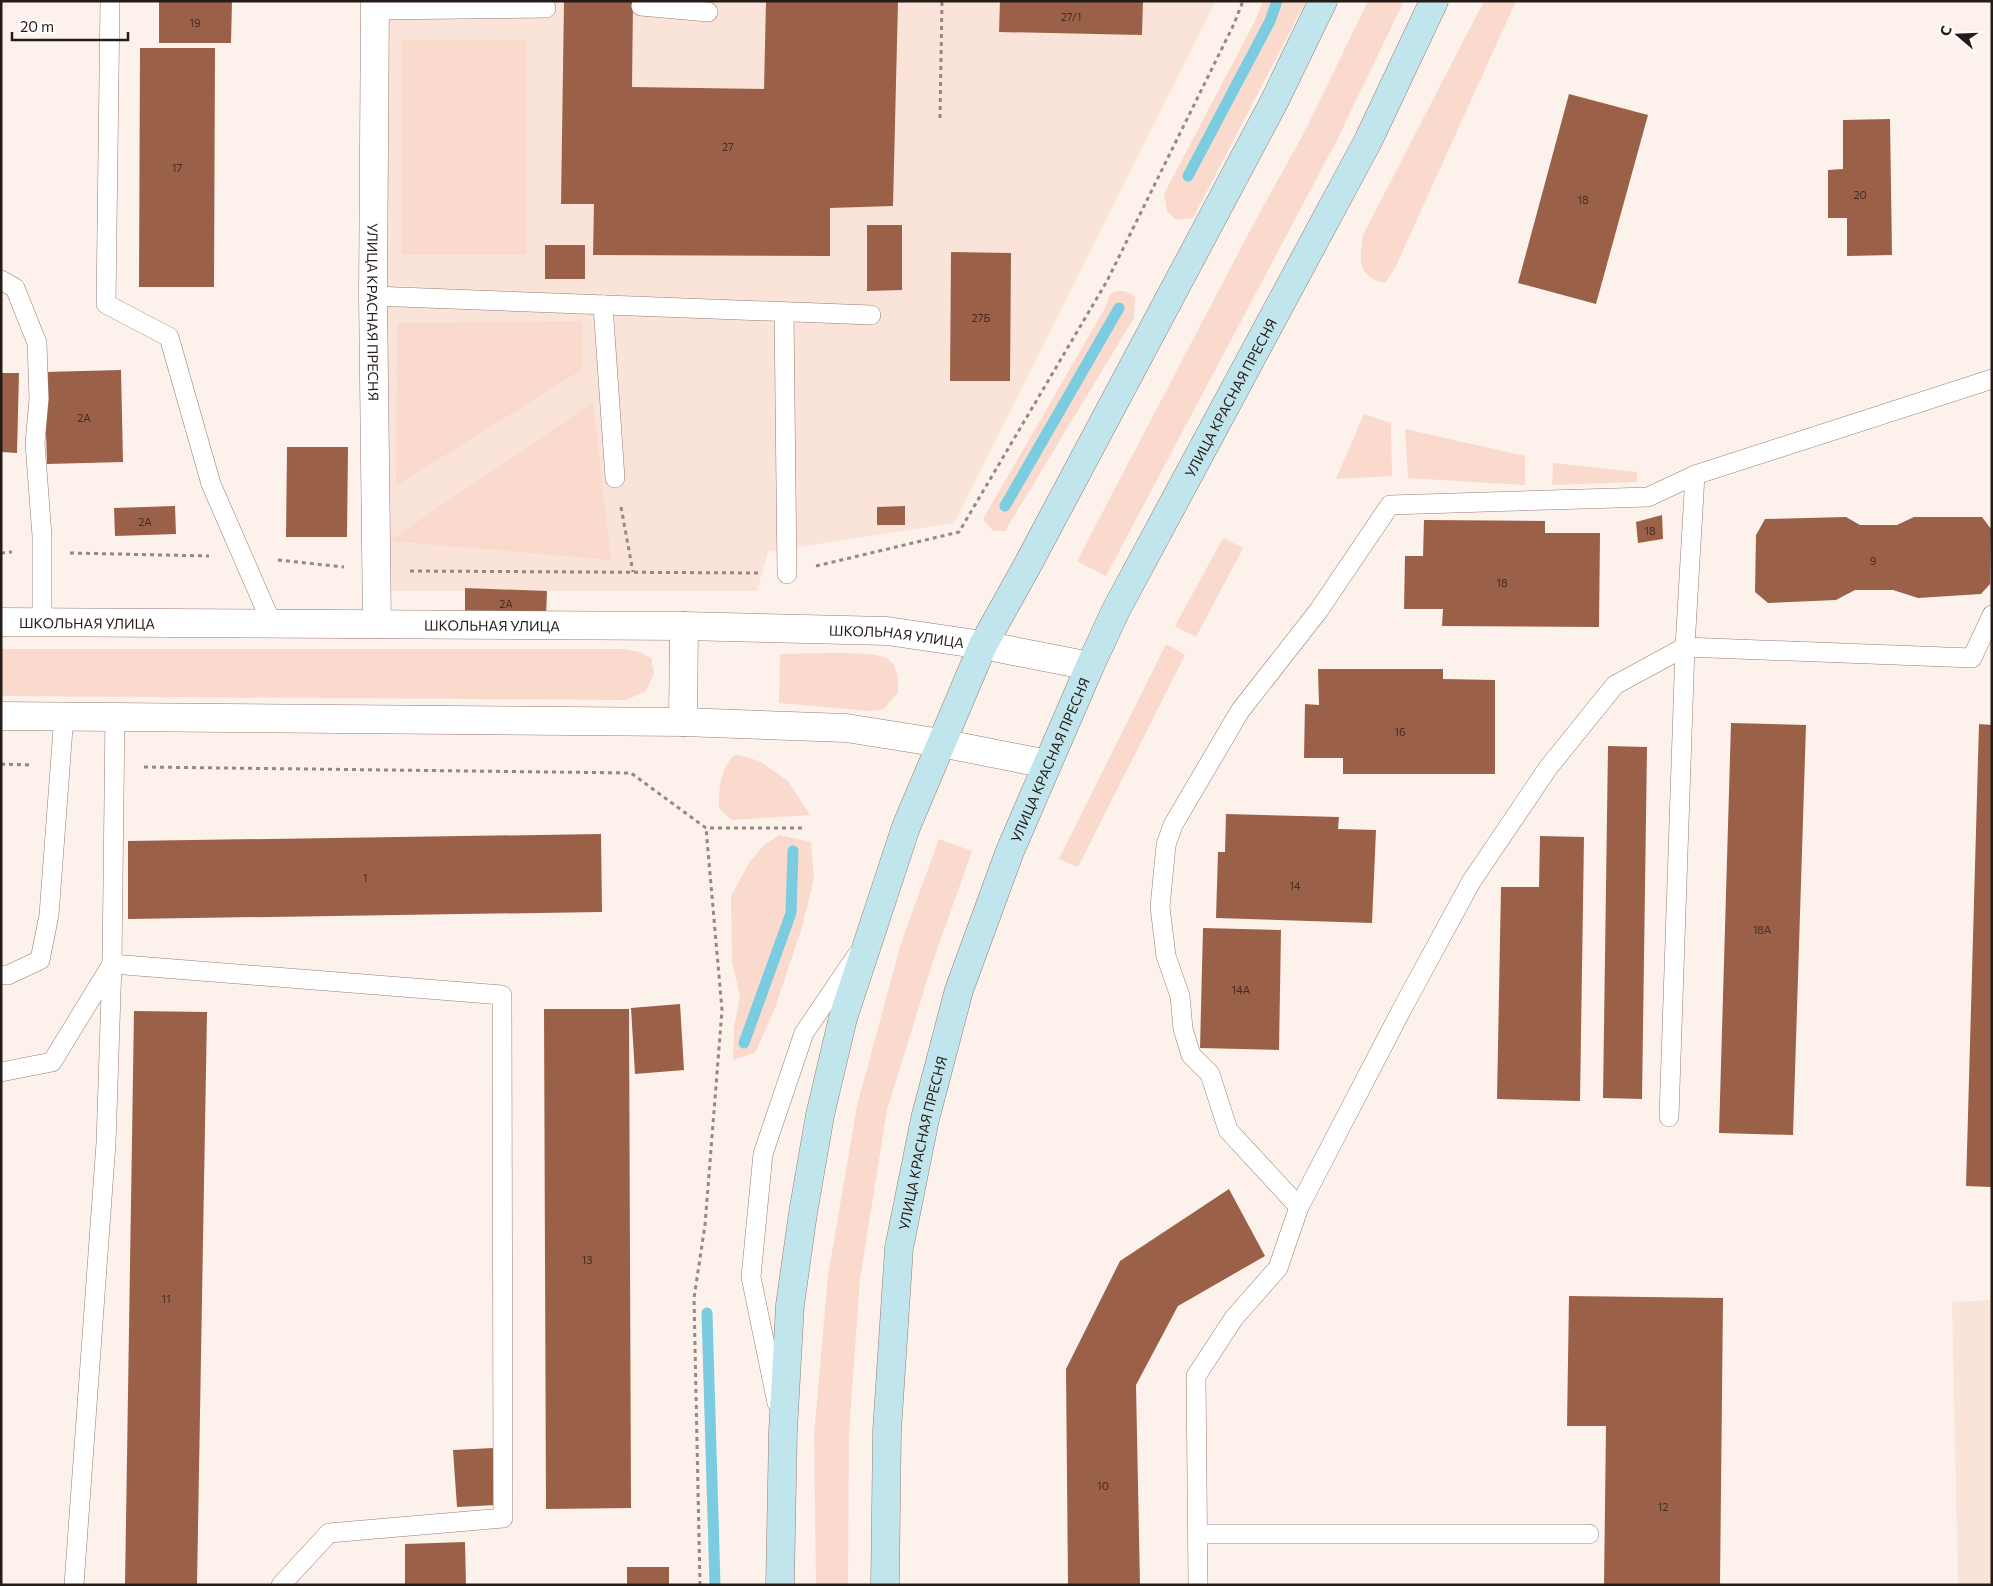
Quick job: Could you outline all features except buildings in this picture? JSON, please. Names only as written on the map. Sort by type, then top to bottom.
[{"type":"street","points":[[780,1585],[783,1431],[790,1304],[803,1213],[816,1135],[843,1018],[906,827],[983,644],[1027,566],[1274,102],[1323,1]]},
{"type":"street","name":"УЛИЦА КРАСНАЯ ПРЕСНЯ","points":[[885,1585],[886,1431],[899,1248],[924,1119],[959,990],[1010,852],[1116,610],[1368,141],[1434,1]]},
{"type":"street","name":"УЛИЦА КРАСНАЯ ПРЕСНЯ","points":[[374,6],[373,296],[377,624]]},
{"type":"street","name":"ШКОЛЬНАЯ УЛИЦА","points":[[1,622],[684,626],[887,631],[983,644],[1090,666]]},
{"type":"street","points":[[684,626],[684,722]]},
{"type":"street","points":[[1,716],[64,715],[684,722],[846,728],[941,742],[1047,764]]},
{"type":"lane","points":[[110,1],[106,304],[169,337],[210,484],[272,624]]},
{"type":"lane","points":[[374,6],[546,8]]},
{"type":"lane","points":[[641,6],[708,12]]},
{"type":"lane","points":[[1,280],[14,288],[37,343],[39,399],[34,443],[42,536],[42,622]]},
{"type":"lane","points":[[373,296],[871,315]]},
{"type":"lane","points":[[603,305],[615,478]]},
{"type":"lane","points":[[784,312],[787,574]]},
{"type":"lane","points":[[1299,1207],[1228,1130],[1210,1074],[1191,1055],[1183,1029],[1180,996],[1166,956],[1160,907],[1166,845],[1173,825],[1240,711],[1319,610],[1390,505],[1648,496],[1696,475],[1992,379]]},
{"type":"lane","points":[[1669,1118],[1685,646],[1696,475]]},
{"type":"lane","points":[[1198,1585],[1196,1376],[1234,1318],[1278,1268],[1299,1207],[1402,1009],[1471,882],[1548,768],[1615,685],[1685,646],[1972,658],[1992,615]]},
{"type":"lane","points":[[1,975],[8,975],[40,960],[48,915],[64,715]]},
{"type":"lane","points":[[74,1585],[106,1143],[112,964],[115,716]]},
{"type":"lane","points":[[783,1431],[750,1277],[763,1154],[804,1033],[872,933]]},
{"type":"lane","points":[[1,1072],[52,1062],[112,964]]},
{"type":"lane","points":[[112,964],[502,995],[503,1518],[328,1534],[281,1585]]},
{"type":"lane","points":[[1198,1534],[1588,1534]]},
{"type":"path","points":[[940,118],[942,1]]},
{"type":"path","points":[[787,574],[959,532],[1106,281],[1234,24],[1243,1]]},
{"type":"path","points":[[615,478],[633,572]]},
{"type":"path","points":[[1,764],[60,766]]},
{"type":"path","points":[[115,766],[631,773],[706,828],[806,828]]},
{"type":"path","points":[[700,1585],[694,1298],[705,1225],[722,1010],[706,828]]},
{"type":"shaded area","points":[[384,1],[1216,1],[954,523],[768,552],[757,591],[386,591]]},
{"type":"shaded area","points":[[1263,1],[1306,1],[1193,218],[1176,220],[1167,211],[1164,194],[1255,21]]},
{"type":"shaded area","points":[[1368,1],[1404,1],[1336,142],[1106,576],[1077,561],[1253,225],[1305,131]]},
{"type":"shaded area","points":[[1484,1],[1516,1],[1395,268],[1385,283],[1376,280],[1369,276],[1362,265],[1363,235]]},
{"type":"shaded area","points":[[401,40],[527,40],[527,255],[401,255]]},
{"type":"shaded area","points":[[1116,291],[1125,291],[1135,297],[1134,318],[1005,531],[993,531],[983,519],[1105,308],[1110,294]]},
{"type":"shaded area","points":[[582,321],[583,369],[396,486],[397,323]]},
{"type":"shaded area","points":[[593,402],[611,560],[389,541]]},
{"type":"shaded area","points":[[1364,414],[1391,423],[1392,476],[1336,479]]},
{"type":"shaded area","points":[[1405,429],[1525,456],[1525,485],[1408,478]]},
{"type":"shaded area","points":[[1553,463],[1637,472],[1637,482],[1552,485]]},
{"type":"shaded area","points":[[1223,538],[1243,548],[1196,637],[1175,626]]},
{"type":"shaded area","points":[[1166,644],[1185,655],[1078,867],[1059,859]]},
{"type":"shaded area","points":[[1,649],[625,649],[640,652],[651,658],[654,673],[646,691],[626,700],[1,696]]},
{"type":"shaded area","points":[[851,653],[886,658],[896,669],[898,692],[884,709],[870,711],[779,703],[780,654]]},
{"type":"shaded area","points":[[739,755],[759,761],[788,781],[810,815],[731,820],[719,808],[719,794],[723,773],[729,761],[733,756]]},
{"type":"shaded area","points":[[779,835],[811,842],[814,879],[802,927],[775,1008],[755,1053],[733,1060],[734,1028],[740,996],[732,962],[731,896],[749,863],[763,846]]},
{"type":"shaded area","points":[[939,839],[972,851],[933,961],[887,1110],[860,1279],[849,1433],[848,1585],[816,1585],[814,1435],[828,1276],[857,1106],[901,943]]},
{"type":"shaded area","points":[[1992,1300],[1992,1585],[1958,1585],[1952,1302]]},
{"type":"waterway","points":[[1188,176],[1270,21],[1277,1]]},
{"type":"waterway","points":[[1005,506],[1119,308]]},
{"type":"waterway","points":[[744,1043],[791,913],[793,851]]},
{"type":"waterway","points":[[707,1313],[715,1585]]}]
